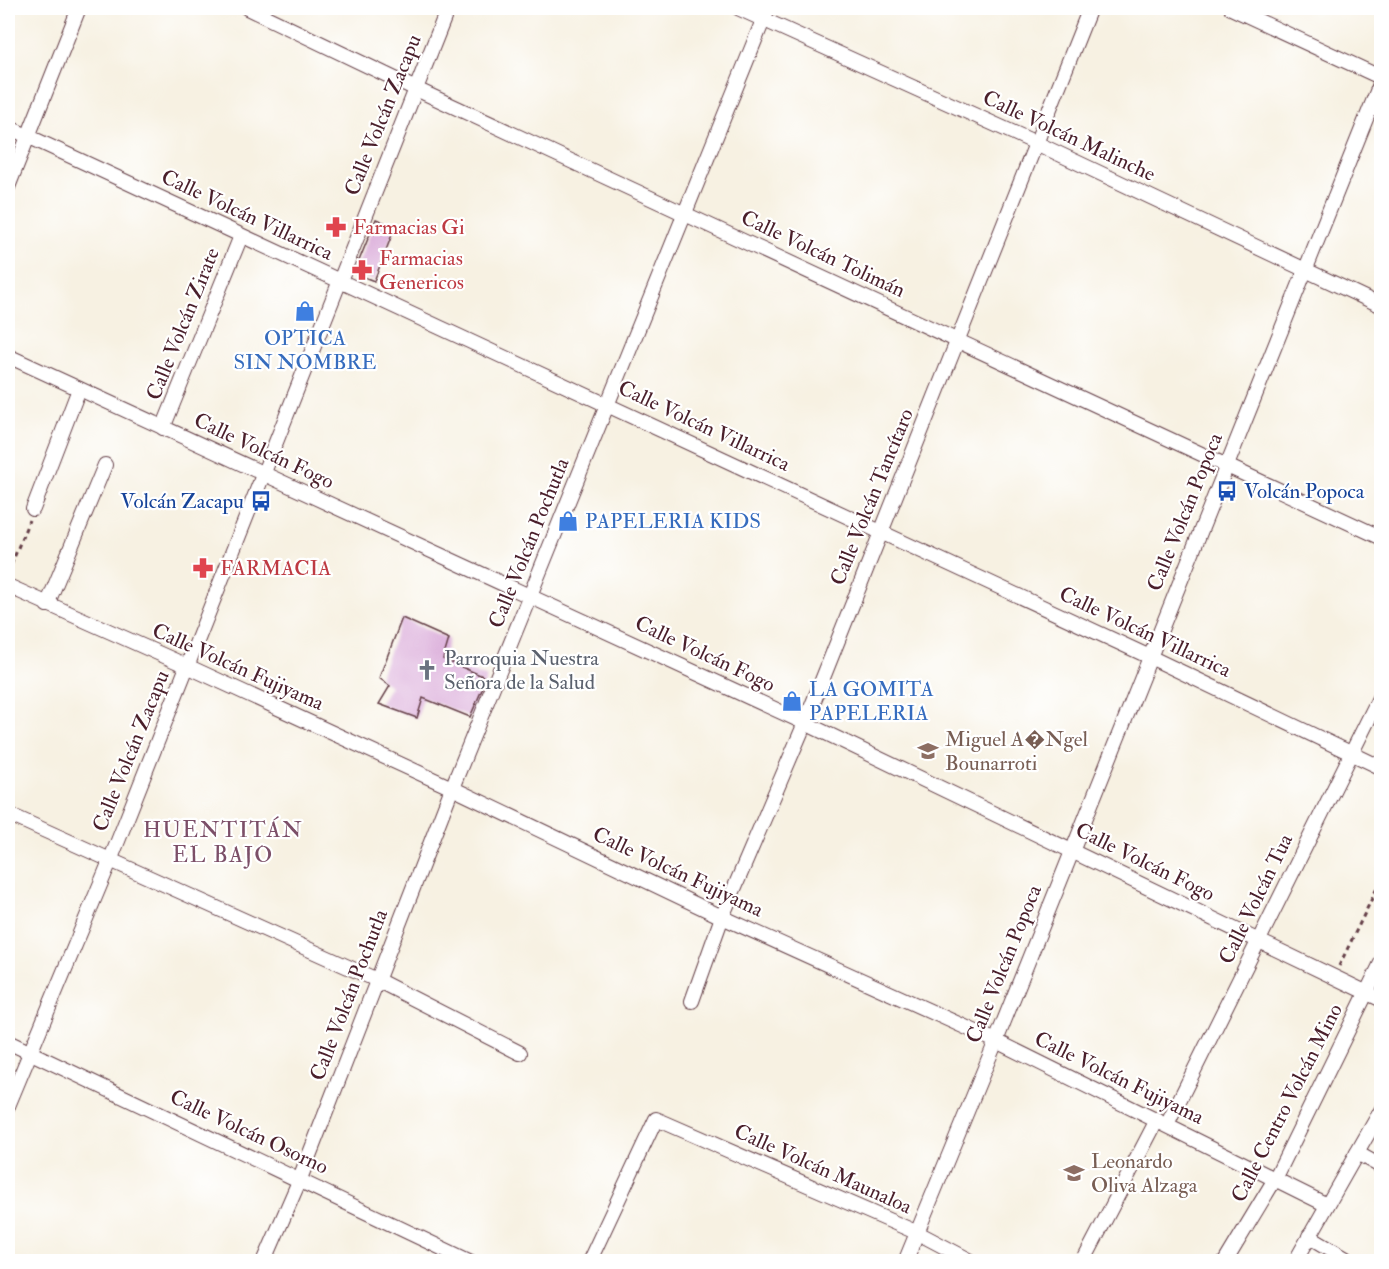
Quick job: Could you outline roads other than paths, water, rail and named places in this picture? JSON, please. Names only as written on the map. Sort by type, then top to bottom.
[{"type":"street","points":[[8,187],[79,8]]},
{"type":"street","name":"Calle Volcán Tolimán","points":[[247,8],[416,89],[1379,536]]},
{"type":"street","name":"Calle Volcán Zacapu","points":[[8,1106],[110,861],[448,8]]},
{"type":"street","name":"Calle Volcán Malinche","points":[[738,8],[765,13],[1382,306]]},
{"type":"street","name":"Calle Volcán Tancítaro","points":[[692,1001],[722,917],[805,723],[879,531],[1090,8]]},
{"type":"street","points":[[1231,8],[1382,79]]},
{"type":"street","name":"Calle Volcán Pochutla","points":[[264,1262],[300,1179],[452,788],[765,13]]},
{"type":"street","name":"Calle Volcán Popoca","points":[[905,1262],[1382,79]]},
{"type":"street","name":"Calle Volcán Villarrica","points":[[8,128],[607,404],[1150,657],[1382,768]]},
{"type":"street","name":"Calle Volcán Zirate","points":[[163,428],[241,236]]},
{"type":"street","name":"Calle Volcán Fogo","points":[[8,356],[805,723],[1382,1000]]},
{"type":"street","points":[[33,509],[79,389]]},
{"type":"street","points":[[47,604],[105,465]]},
{"type":"street","points":[[1379,536],[1382,521]]},
{"type":"street","name":"Calle Volcán Fujiyama","points":[[8,586],[452,788],[722,917],[996,1041],[1327,1205]]},
{"type":"street","name":"Calle Volcán Tua","points":[[1083,1262],[1162,1123],[1259,939],[1382,692]]},
{"type":"street","points":[[8,814],[377,980],[520,1053]]},
{"type":"street","name":"Calle Centro Volcán Mino","points":[[1225,1262],[1275,1179],[1382,961]]},
{"type":"street","name":"Calle Volcán Osorno","points":[[8,1042],[471,1262]]},
{"type":"street","points":[[1295,1262],[1382,1109]]},
{"type":"street","name":"Calle Volcán Maunaloa","points":[[589,1262],[656,1119],[918,1233],[973,1262]]},
{"type":"street","points":[[1357,1153],[1382,1167]]},
{"type":"street","points":[[1310,1236],[1353,1262]]},
{"type":"place","name":"Farmacias Gi","points":[[336,227]]},
{"type":"place","name":"Farmacias Genericos","points":[[362,270]]},
{"type":"place","name":"OPTICA SIN NOMBRE","points":[[305,311]]},
{"type":"place","name":"Volcán Popoca","points":[[1227,491]]},
{"type":"place","name":"Volcán Zacapu","points":[[261,501]]},
{"type":"place","name":"PAPELERIA KIDS","points":[[568,521]]},
{"type":"place","name":"FARMACIA","points":[[203,568]]},
{"type":"place","name":"Parroquia Nuestra Señora de la Salud","points":[[427,670]]},
{"type":"place","name":"LA GOMITA PAPELERIA","points":[[792,701]]},
{"type":"place","name":"Miguel A�Ngel Bounarroti","points":[[928,751]]},
{"type":"place","name":"Leonardo Oliva Alzaga","points":[[1074,1173]]},
{"type":"district","name":"HUENTITÁN EL BAJO","points":[[223,842]]}]
